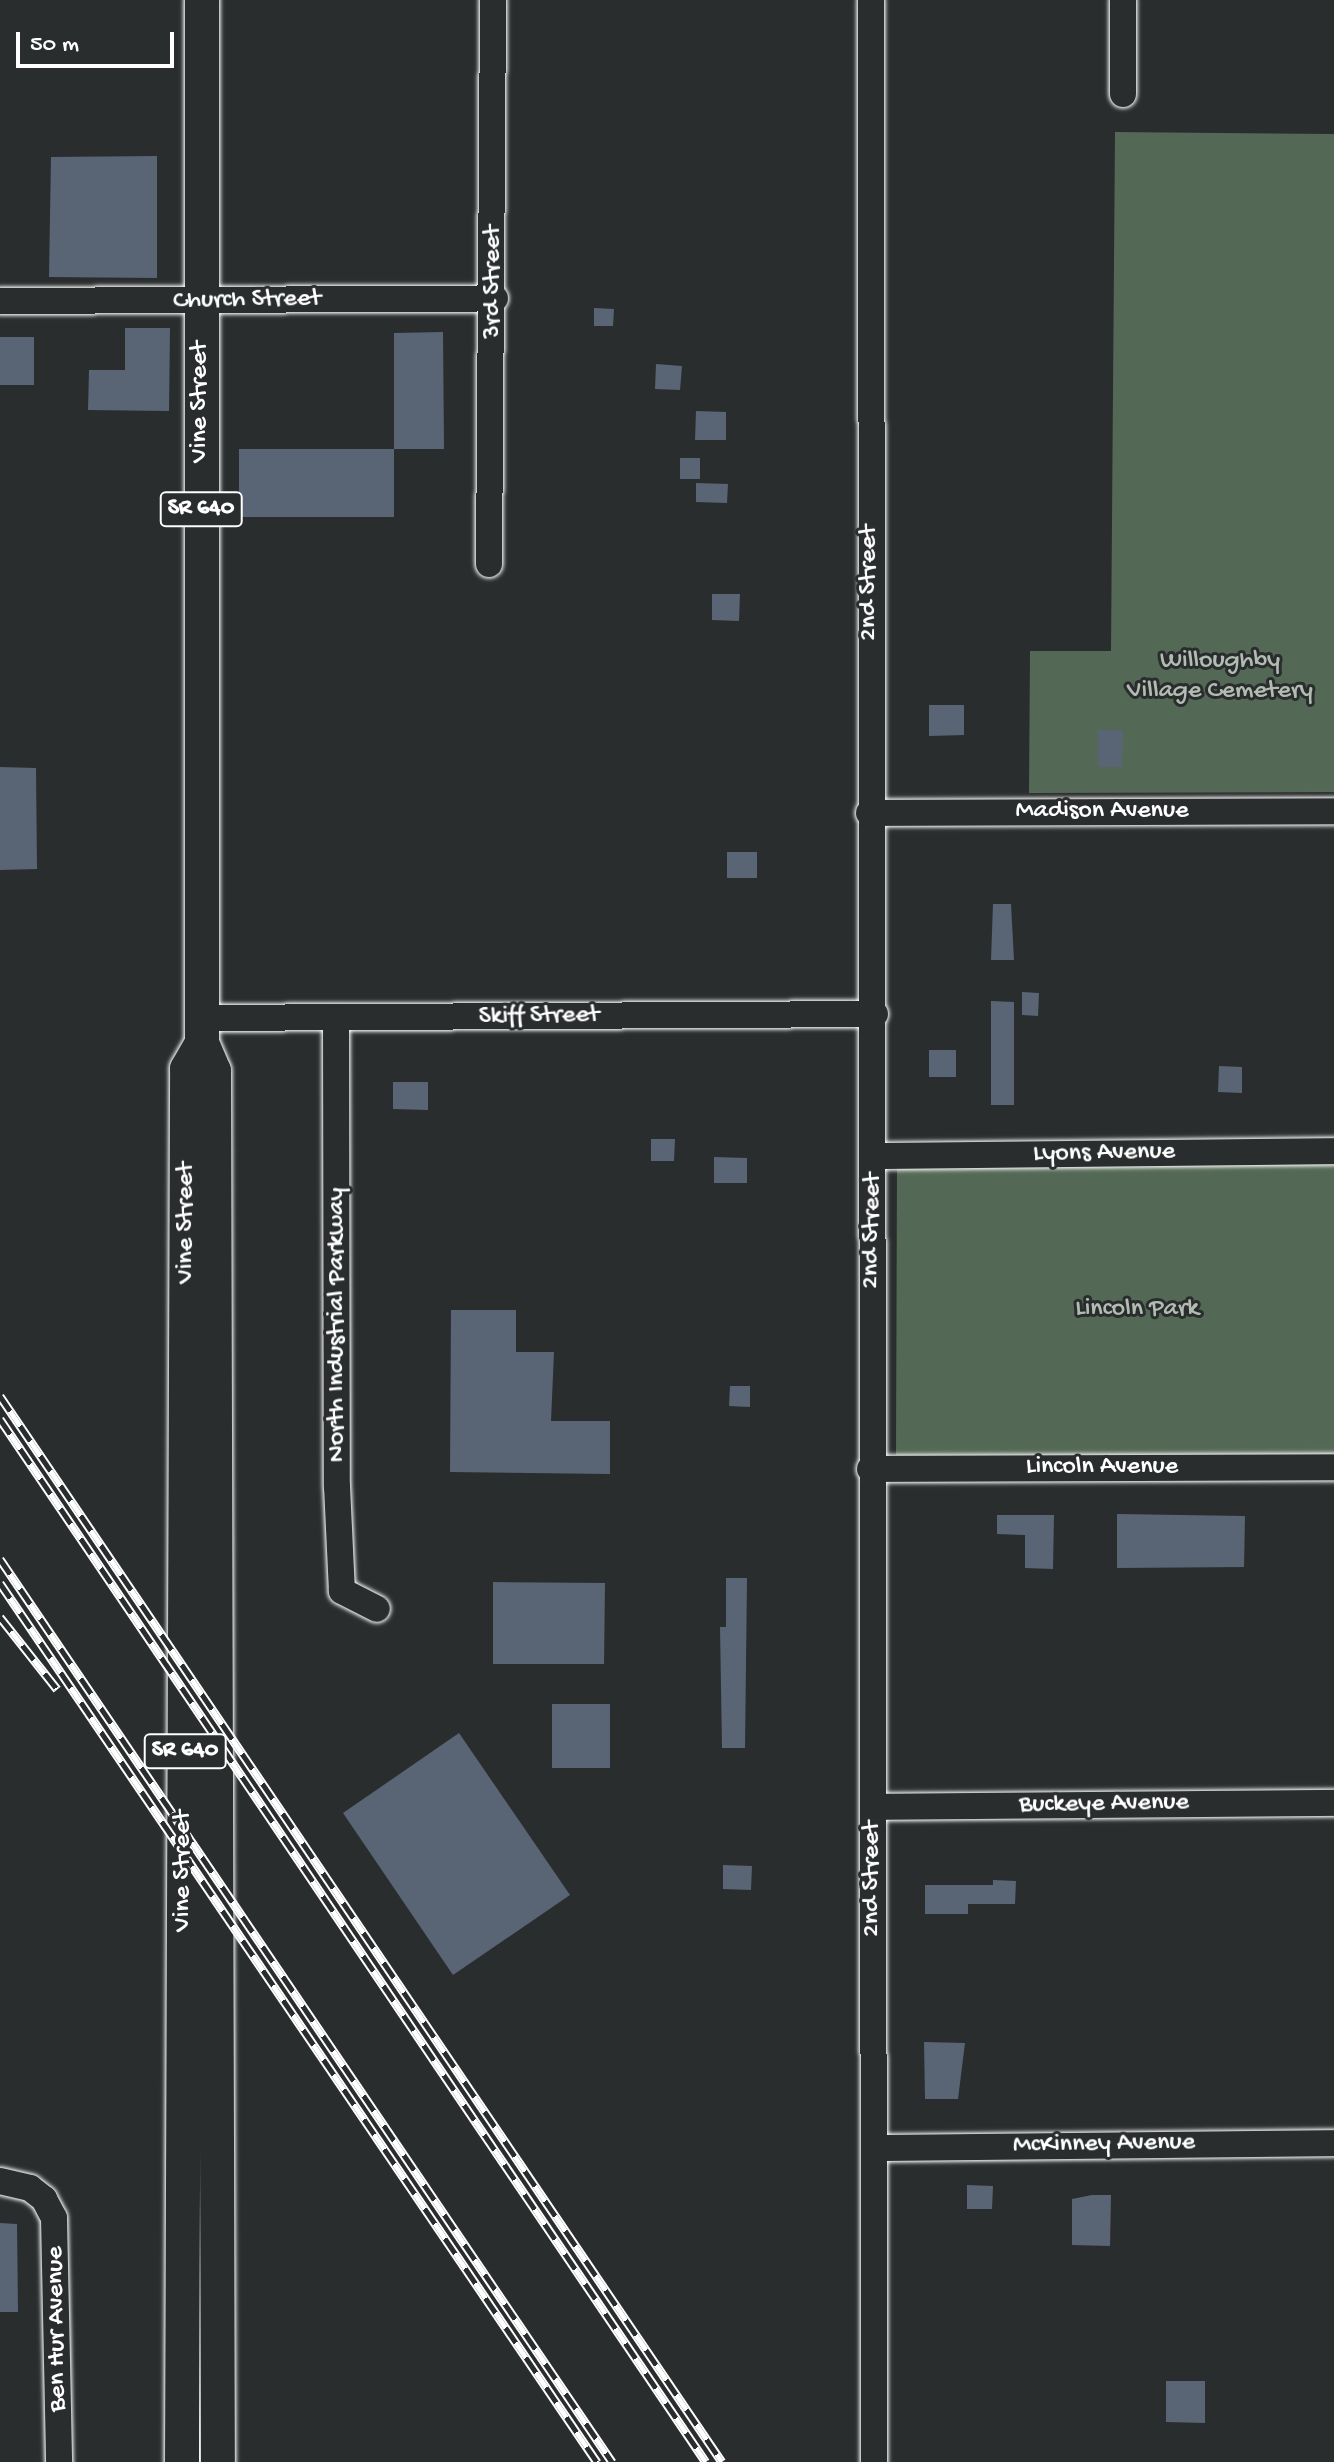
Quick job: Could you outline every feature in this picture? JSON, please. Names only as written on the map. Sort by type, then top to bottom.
[{"type":"main road","name":"Vine Street","points":[[202,0],[202,1031],[214,1071],[218,2462]]},
{"type":"main road","name":"Vine Street","points":[[182,2462],[187,1069],[202,1031]]},
{"type":"street","name":"3rd Street","points":[[489,564],[495,298],[493,0]]},
{"type":"street","name":"2nd Street","points":[[871,0],[869,813],[875,1014],[870,1469],[874,2462]]},
{"type":"street","points":[[1123,0],[1123,94]]},
{"type":"street","name":"Church Street","points":[[0,301],[495,298]]},
{"type":"street","name":"Madison Avenue","points":[[869,813],[1334,811]]},
{"type":"street","name":"Skiff Street","points":[[202,1031],[336,1020],[875,1014]]},
{"type":"street","name":"North Industrial Parkway","points":[[336,1020],[337,1486],[342,1591],[377,1609]]},
{"type":"street","name":"Lyons Avenue","points":[[874,1156],[1334,1151]]},
{"type":"street","name":"Lincoln Avenue","points":[[870,1469],[1334,1467]]},
{"type":"street","name":"Buckeye Avenue","points":[[873,1807],[1334,1803]]},
{"type":"street","name":"McKinney Avenue","points":[[875,2148],[1334,2143]]},
{"type":"street","name":"Ben Hur Avenue","points":[[0,2181],[30,2188],[44,2199],[54,2218],[59,2462]]},
{"type":"green space","name":"Willoughby Village Cemetery","points":[[1115,132],[1334,134],[1334,792],[1029,793],[1030,651],[1111,651]]},
{"type":"green space","name":"Lincoln Park","points":[[1334,1164],[1334,1454],[896,1455],[897,1168]]},
{"type":"building","points":[[157,156],[157,278],[49,277],[51,157]]},
{"type":"building","points":[[594,308],[614,309],[613,326],[594,326]]},
{"type":"building","points":[[125,328],[170,328],[169,411],[88,410],[89,370],[125,370]]},
{"type":"building","points":[[443,332],[444,449],[394,449],[394,333]]},
{"type":"building","points":[[0,337],[34,337],[34,385],[0,385]]},
{"type":"building","points":[[656,364],[682,366],[680,390],[655,389]]},
{"type":"building","points":[[696,411],[726,412],[726,440],[695,440]]},
{"type":"building","points":[[239,449],[394,449],[394,517],[239,517]]},
{"type":"building","points":[[680,458],[700,458],[700,479],[680,479]]},
{"type":"building","points":[[696,483],[728,484],[727,503],[696,502]]},
{"type":"building","points":[[712,594],[740,594],[739,621],[712,620]]},
{"type":"building","points":[[929,705],[964,705],[964,735],[929,736]]},
{"type":"building","points":[[1098,730],[1123,730],[1122,767],[1098,767]]},
{"type":"building","points":[[0,767],[36,768],[37,869],[0,870]]},
{"type":"building","points":[[727,852],[757,852],[757,878],[727,878]]},
{"type":"building","points":[[993,904],[1011,904],[1014,960],[991,960]]},
{"type":"building","points":[[1022,992],[1039,993],[1038,1016],[1022,1015]]},
{"type":"building","points":[[991,1001],[1014,1002],[1014,1105],[991,1105]]},
{"type":"building","points":[[929,1050],[956,1050],[956,1077],[929,1077]]},
{"type":"building","points":[[1219,1066],[1242,1067],[1242,1093],[1218,1092]]},
{"type":"building","points":[[393,1082],[428,1082],[428,1110],[393,1109]]},
{"type":"building","points":[[651,1139],[675,1139],[674,1161],[651,1161]]},
{"type":"building","points":[[714,1157],[747,1158],[747,1183],[714,1183]]},
{"type":"building","points":[[451,1310],[516,1310],[516,1352],[554,1352],[551,1421],[610,1421],[610,1474],[450,1472]]},
{"type":"building","points":[[730,1386],[750,1386],[750,1407],[729,1406]]},
{"type":"building","points":[[1117,1514],[1245,1516],[1244,1567],[1117,1568]]},
{"type":"building","points":[[997,1515],[1054,1515],[1053,1569],[1025,1568],[1025,1535],[997,1534]]},
{"type":"building","points":[[726,1578],[747,1578],[745,1748],[722,1748],[720,1627],[726,1627]]},
{"type":"building","points":[[493,1582],[605,1583],[604,1664],[493,1664]]},
{"type":"building","points":[[552,1704],[610,1704],[610,1768],[552,1768]]},
{"type":"building","points":[[459,1733],[570,1895],[453,1975],[343,1813]]},
{"type":"building","points":[[723,1865],[752,1866],[751,1890],[723,1889]]},
{"type":"building","points":[[993,1880],[1016,1881],[1015,1904],[968,1904],[968,1914],[925,1914],[925,1885],[993,1885]]},
{"type":"building","points":[[924,2042],[965,2043],[958,2099],[925,2099]]},
{"type":"building","points":[[967,2185],[993,2186],[992,2209],[967,2209]]},
{"type":"building","points":[[1111,2195],[1110,2246],[1072,2245],[1072,2199]]},
{"type":"building","points":[[0,2223],[17,2224],[18,2312],[0,2312]]},
{"type":"building","points":[[1166,2381],[1205,2381],[1205,2423],[1166,2422]]},
{"type":"railway","points":[[0,1396],[722,2462]]},
{"type":"railway","points":[[0,1419],[706,2462]]},
{"type":"railway","points":[[0,1559],[612,2462]]},
{"type":"railway","points":[[0,1583],[597,2462]]},
{"type":"railway","points":[[0,1617],[57,1689]]}]
